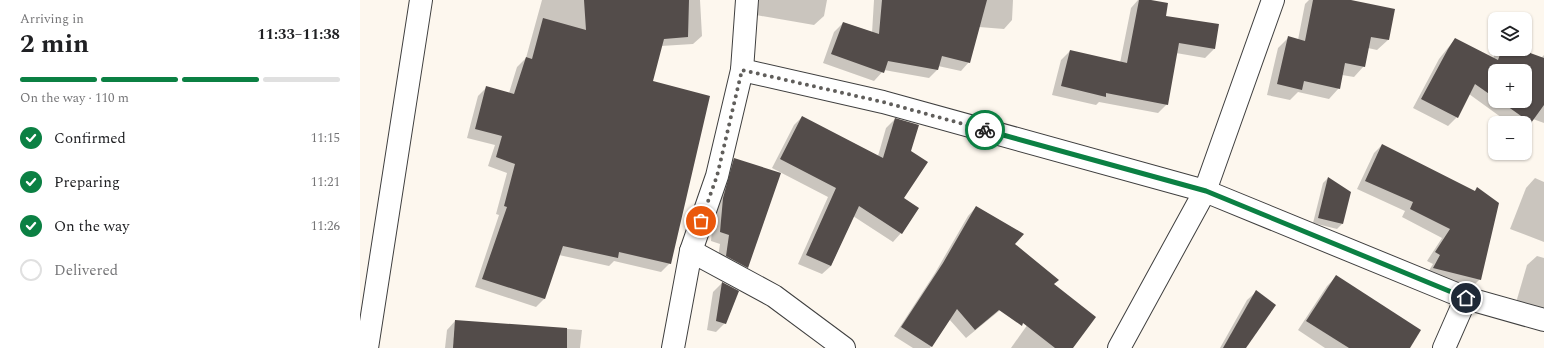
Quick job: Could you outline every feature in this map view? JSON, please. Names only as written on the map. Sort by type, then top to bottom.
[{"type":"street","points":[[367,348],[421,0]]},
{"type":"street","points":[[673,348],[691,251],[717,176],[742,70],[747,0]]},
{"type":"street","points":[[1119,348],[1206,191],[1273,0]]},
{"type":"street","points":[[742,70],[883,102],[1206,191],[1466,298],[1544,320]]},
{"type":"street","points":[[691,251],[774,296],[844,348]]},
{"type":"street","points":[[1444,348],[1466,298]]},
{"type":"building","points":[[584,0],[689,0],[688,37],[664,39],[653,81],[710,96],[671,264],[619,252],[618,258],[563,246],[545,299],[482,279],[507,207],[504,206],[515,164],[496,157],[502,136],[475,129],[486,86],[514,94],[526,57],[532,59],[543,18],[586,30]]},
{"type":"building","points":[[882,0],[987,0],[970,63],[942,56],[938,70],[888,61],[884,73],[831,54],[843,22],[879,34]]},
{"type":"building","points":[[1139,0],[1151,0],[1168,3],[1166,16],[1219,24],[1215,49],[1179,43],[1168,105],[1106,93],[1106,97],[1061,86],[1070,50],[1127,63]]},
{"type":"building","points":[[1313,0],[1351,0],[1395,9],[1389,40],[1371,37],[1365,67],[1345,63],[1340,89],[1304,81],[1302,90],[1277,84],[1288,36],[1305,41]]},
{"type":"building","points":[[1455,38],[1498,60],[1499,56],[1532,56],[1532,54],[1544,58],[1544,105],[1532,122],[1532,116],[1521,116],[1510,108],[1532,108],[1532,64],[1488,64],[1488,93],[1475,84],[1458,118],[1421,99]]},
{"type":"building","points":[[802,116],[883,158],[895,118],[919,125],[911,151],[928,162],[904,198],[919,208],[902,234],[859,206],[831,266],[806,255],[836,188],[780,159]]},
{"type":"building","points":[[1382,144],[1475,191],[1477,187],[1499,203],[1481,280],[1433,268],[1440,255],[1435,252],[1450,229],[1410,209],[1413,202],[1365,181]]},
{"type":"building","points":[[734,158],[781,173],[748,268],[726,256],[729,235],[720,232],[723,198]]},
{"type":"building","points":[[1328,177],[1351,192],[1343,224],[1318,218]]},
{"type":"building","points":[[976,206],[1024,234],[1015,244],[1059,280],[1054,284],[1096,317],[1073,348],[1055,348],[1023,323],[1022,326],[999,310],[975,330],[957,309],[932,347],[901,327],[943,263]]},
{"type":"building","points":[[1336,275],[1421,330],[1410,348],[1349,348],[1306,321]]},
{"type":"building","points":[[722,282],[739,291],[726,324],[716,321]]},
{"type":"building","points":[[1256,290],[1276,305],[1246,348],[1223,348]]},
{"type":"building","points":[[455,320],[567,328],[567,348],[453,348]]},
{"type":"way so far","points":[[701,221],[717,176],[742,70],[883,102],[985,130]]},
{"type":"route","points":[[985,130],[1206,191],[1466,298]]}]
